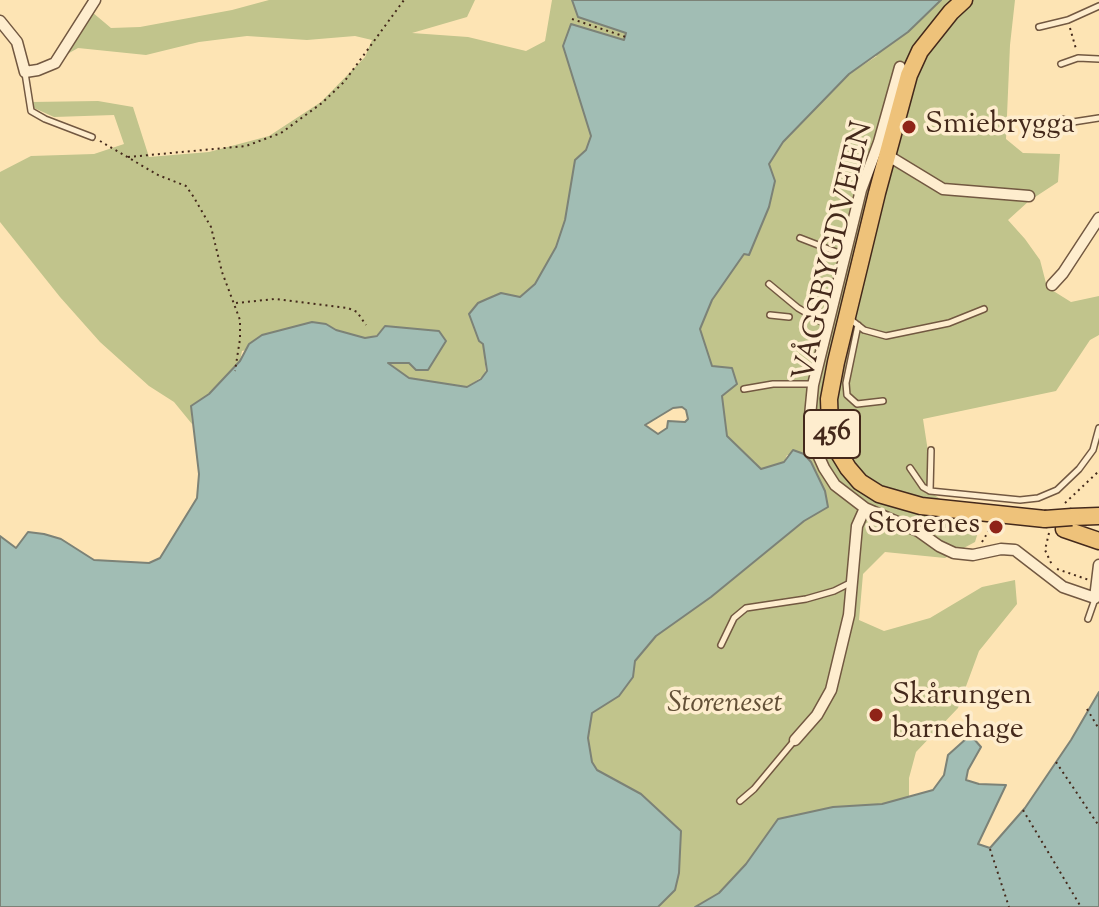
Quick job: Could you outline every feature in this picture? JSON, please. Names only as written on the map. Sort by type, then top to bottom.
[{"type":"main road","name":"VÅGSBYGDVEIEN","points":[[964,0],[920,51],[909,75],[887,155],[852,322],[832,380],[829,417],[837,450],[854,475],[879,494],[909,504],[1068,523],[1099,518]]},
{"type":"main road","name":"456","points":[[1099,518],[1096,531],[1099,541]]},
{"type":"main road","name":"VÅGSBYGDVEIEN","points":[[1068,523],[1099,541]]},
{"type":"street","points":[[0,21],[17,42],[25,72],[46,68],[55,63],[95,0]]},
{"type":"street","name":"VÅGSBYGDVEIEN","points":[[900,67],[879,142],[861,190],[813,385],[810,425],[818,457],[835,485],[865,508],[918,531],[949,551],[965,555],[1015,550],[1063,587],[1097,595]]},
{"type":"street","points":[[887,155],[943,189],[1029,196]]},
{"type":"street","points":[[1052,285],[1099,218]]},
{"type":"street","points":[[795,740],[817,715],[831,690],[849,615],[857,526],[865,508]]},
{"type":"street","points":[[1097,595],[1099,565]]},
{"type":"lane","points":[[1039,27],[1068,20],[1099,6]]},
{"type":"lane","points":[[1061,64],[1078,58],[1099,59]]},
{"type":"lane","points":[[25,72],[31,111],[92,137]]},
{"type":"lane","points":[[1062,119],[1073,122],[1099,118]]},
{"type":"lane","points":[[800,238],[845,256]]},
{"type":"lane","name":"VÅGSBYGDVEIEN","points":[[769,284],[798,308],[828,325]]},
{"type":"lane","points":[[852,322],[874,334],[895,335],[949,323],[984,309]]},
{"type":"lane","points":[[770,315],[789,317]]},
{"type":"lane","name":"VÅGSBYGDVEIEN","points":[[852,322],[847,395],[857,404],[883,401]]},
{"type":"lane","points":[[744,389],[773,384],[813,385]]},
{"type":"lane","points":[[910,468],[923,487],[930,491],[1020,500],[1044,496],[1064,485],[1086,460],[1093,450],[1099,428]]},
{"type":"lane","points":[[930,491],[931,450]]},
{"type":"lane","points":[[721,645],[734,618],[746,608],[806,599],[852,582]]},
{"type":"lane","points":[[1097,595],[1099,611]]},
{"type":"lane","points":[[1088,619],[1097,595]]},
{"type":"lane","points":[[740,801],[795,740]]},
{"type":"path","points":[[128,157],[246,146],[281,133],[322,103],[344,82],[404,0]]},
{"type":"path","points":[[572,19],[626,37]]},
{"type":"path","points":[[1068,20],[1078,58]]},
{"type":"path","points":[[92,137],[189,189],[211,227],[222,272],[235,303],[241,332],[235,371]]},
{"type":"path","points":[[235,303],[275,299],[348,308],[357,312],[366,325]]},
{"type":"path","points":[[980,554],[980,546],[991,526]]},
{"type":"path","points":[[1087,709],[1099,729]]},
{"type":"path","points":[[1056,762],[1099,826]]},
{"type":"path","points":[[1023,810],[1081,907]]},
{"type":"path","points":[[990,849],[1009,907]]},
{"type":"green space","points":[[269,0],[475,0],[467,17],[412,33],[468,37],[526,51],[545,41],[552,0],[572,0],[578,17],[627,33],[625,40],[571,24],[563,47],[591,136],[586,150],[575,160],[565,220],[556,247],[535,284],[524,295],[501,294],[483,343],[486,374],[467,387],[409,378],[388,362],[410,363],[428,370],[381,334],[365,338],[332,329],[242,351],[240,361],[209,394],[191,407],[192,424],[174,402],[149,386],[100,342],[0,222],[0,172],[31,156],[94,154],[124,144],[114,115],[54,117],[34,108],[31,102],[98,101],[133,107],[149,157],[209,152],[269,136],[321,102],[365,57],[372,40],[355,36],[307,40],[247,36],[199,42],[146,55],[78,48],[55,61],[86,7],[111,28],[140,27]]},
{"type":"green space","name":"Storeneset","points":[[573,0],[1015,0],[1006,139],[1023,153],[1060,154],[1058,182],[1029,201],[1008,220],[1040,260],[1047,287],[1071,302],[1099,296],[1099,335],[1090,340],[1056,391],[923,419],[931,471],[930,492],[980,526],[975,542],[945,558],[885,552],[863,574],[859,620],[884,631],[930,618],[982,587],[1015,580],[1017,604],[979,651],[958,708],[916,752],[909,778],[909,797],[882,804],[833,807],[778,819],[746,864],[719,893],[695,907],[658,907],[675,890],[681,831],[641,794],[597,770],[592,762],[588,738],[592,713],[632,677],[635,661],[656,636],[711,597],[804,521],[828,507],[825,491],[811,462],[787,455],[784,462],[761,469],[727,436],[722,396],[700,329],[712,300],[744,254],[749,255],[769,207],[775,181],[769,164],[771,159],[783,142],[849,74],[877,56]]},
{"type":"water","points":[[572,0],[941,0],[908,32],[849,74],[783,142],[769,164],[775,181],[769,207],[749,255],[744,254],[712,300],[700,329],[712,366],[732,368],[737,384],[722,396],[727,436],[761,469],[784,462],[793,450],[804,454],[825,491],[828,507],[804,521],[711,597],[656,636],[635,661],[633,677],[619,696],[592,713],[588,738],[592,762],[597,770],[641,794],[681,831],[675,890],[658,907],[0,907],[0,536],[16,548],[28,532],[44,534],[61,539],[94,560],[149,563],[160,558],[197,498],[199,474],[191,406],[209,394],[240,361],[249,344],[262,335],[312,322],[365,338],[377,336],[385,326],[439,331],[446,341],[428,370],[416,370],[409,363],[388,363],[409,378],[467,387],[481,379],[487,371],[483,344],[469,314],[478,303],[501,293],[520,297],[535,284],[556,247],[565,220],[575,160],[586,150],[591,136],[563,46],[571,24],[624,40],[626,33],[578,17]],"holes":[[[673,408],[686,410],[688,419],[685,422],[668,421],[667,428],[658,434],[645,425]]]},
{"type":"water","points":[[1099,692],[1099,907],[695,907],[719,893],[746,864],[778,819],[833,807],[882,804],[933,790],[944,775],[948,755],[967,738],[974,739],[981,747],[966,780],[1006,785],[978,844],[990,848],[1025,808]]},
{"type":"place","name":"Smiebrygga","points":[[909,127]]},
{"type":"place","name":"Storenes","points":[[996,527]]},
{"type":"place","name":"Skårungen barnehage","points":[[876,715]]}]
